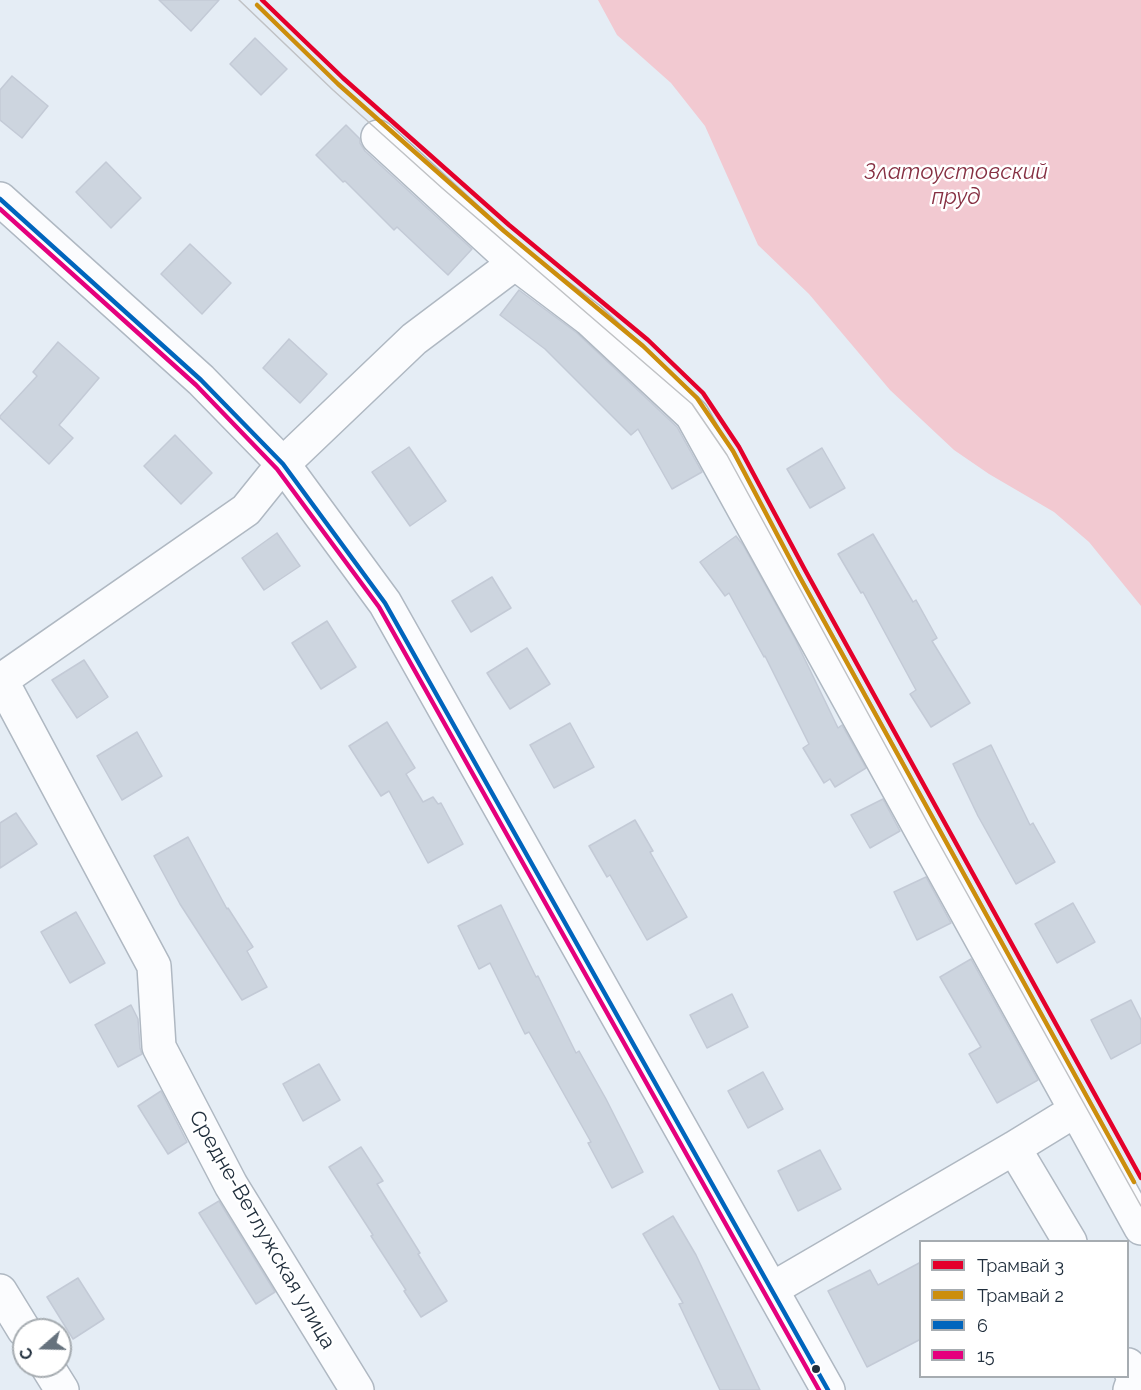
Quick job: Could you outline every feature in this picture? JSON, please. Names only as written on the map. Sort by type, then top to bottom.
[{"type":"street","points":[[378,137],[515,263],[589,319],[692,415],[1141,1228]]},
{"type":"street","points":[[0,199],[201,380],[283,464],[385,603],[828,1390]]},
{"type":"street","points":[[0,680],[246,510],[283,464],[414,339],[515,263]]},
{"type":"street","name":"Средне-Ветлужская улица","points":[[0,680],[154,966],[159,1047],[231,1185],[357,1390]]},
{"type":"street","points":[[772,1289],[1076,1110]]},
{"type":"street","points":[[1014,1148],[1069,1240]]},
{"type":"street","points":[[0,1290],[17,1318]]},
{"type":"street","points":[[1129,1367],[1134,1378],[1130,1390]]},
{"type":"water","name":"Златоустовский пруд","points":[[598,0],[1141,0],[1141,606],[1089,542],[1054,512],[989,474],[954,450],[890,390],[809,294],[758,245],[705,126],[671,83],[617,35]]},
{"type":"building","points":[[159,0],[219,0],[191,31]]},
{"type":"building","points":[[255,38],[287,69],[261,95],[230,64]]},
{"type":"building","points":[[12,76],[48,106],[22,138],[0,120],[0,90]]},
{"type":"building","points":[[346,125],[360,139],[365,151],[472,249],[448,275],[397,227],[394,230],[316,155]]},
{"type":"building","points":[[106,162],[141,198],[111,228],[76,192]]},
{"type":"building","points":[[190,244],[231,283],[202,314],[161,274]]},
{"type":"building","points":[[519,290],[577,333],[677,427],[702,472],[672,489],[638,429],[631,435],[545,349],[500,315]]},
{"type":"building","points":[[289,339],[327,374],[300,403],[263,368]]},
{"type":"building","points":[[58,342],[99,378],[59,425],[73,438],[49,464],[0,416],[37,376],[33,372]]},
{"type":"building","points":[[175,435],[212,473],[181,504],[144,466]]},
{"type":"building","points":[[409,447],[446,501],[410,526],[372,472]]},
{"type":"building","points":[[822,448],[845,488],[810,508],[787,469]]},
{"type":"building","points":[[277,533],[300,566],[264,590],[242,558]]},
{"type":"building","points":[[873,534],[913,602],[916,600],[937,638],[932,641],[970,703],[931,727],[910,694],[916,690],[863,592],[861,593],[838,554]]},
{"type":"building","points":[[736,536],[795,639],[838,728],[842,725],[866,768],[835,787],[830,779],[824,783],[803,748],[809,744],[765,656],[729,593],[725,596],[700,562]]},
{"type":"building","points":[[492,577],[511,608],[471,632],[452,601]]},
{"type":"building","points":[[327,621],[356,667],[321,689],[292,643]]},
{"type":"building","points":[[527,648],[550,684],[510,709],[487,673]]},
{"type":"building","points":[[84,660],[108,697],[77,718],[52,680]]},
{"type":"building","points":[[387,722],[415,768],[406,774],[423,802],[433,797],[438,804],[441,803],[463,844],[428,863],[389,791],[381,796],[349,746]]},
{"type":"building","points":[[570,723],[594,767],[554,788],[530,745]]},
{"type":"building","points":[[137,732],[162,776],[122,800],[97,756]]},
{"type":"building","points":[[991,745],[1030,825],[1033,823],[1055,862],[1016,884],[978,816],[953,764]]},
{"type":"building","points":[[883,799],[900,831],[870,848],[851,815]]},
{"type":"building","points":[[16,813],[37,844],[0,868],[0,823]]},
{"type":"building","points":[[635,820],[653,851],[650,852],[687,917],[647,940],[610,875],[607,877],[589,846]]},
{"type":"building","points":[[188,837],[227,909],[253,947],[247,951],[267,987],[242,1000],[180,904],[154,856]]},
{"type":"building","points":[[926,877],[951,923],[917,940],[894,892]]},
{"type":"building","points":[[1073,903],[1095,942],[1057,963],[1035,924]]},
{"type":"building","points":[[501,905],[576,1053],[579,1051],[643,1172],[612,1188],[588,1143],[591,1142],[529,1032],[525,1034],[490,963],[479,969],[458,926]]},
{"type":"building","points":[[76,912],[105,963],[70,983],[41,932]]},
{"type":"building","points":[[971,959],[1038,1080],[997,1103],[969,1054],[981,1047],[940,977]]},
{"type":"building","points":[[732,994],[748,1027],[707,1048],[690,1015]]},
{"type":"building","points":[[1131,1000],[1141,1020],[1141,1043],[1111,1059],[1091,1020]]},
{"type":"building","points":[[131,1005],[138,1019],[142,1054],[118,1067],[95,1025]]},
{"type":"building","points":[[319,1064],[340,1100],[303,1121],[283,1084]]},
{"type":"building","points":[[763,1072],[783,1109],[748,1128],[728,1091]]},
{"type":"building","points":[[161,1091],[187,1142],[168,1154],[138,1106]]},
{"type":"building","points":[[361,1147],[383,1181],[377,1184],[447,1301],[421,1317],[371,1236],[373,1235],[329,1167]]},
{"type":"building","points":[[820,1150],[841,1189],[798,1211],[778,1171]]},
{"type":"building","points":[[219,1201],[275,1292],[256,1304],[199,1213]]},
{"type":"building","points":[[673,1216],[696,1255],[760,1390],[720,1390],[679,1304],[683,1303],[643,1234]]},
{"type":"building","points":[[919,1263],[919,1340],[867,1367],[828,1291],[870,1270],[878,1285]]},
{"type":"building","points":[[78,1278],[104,1319],[73,1339],[72,1318],[60,1318],[47,1297]]},
{"type":"tram line","points":[[239,0],[333,90],[442,188],[692,404],[727,455],[930,827],[1141,1206]]},
{"type":"tram line","name":"3","points":[[262,0],[343,78],[509,225],[648,340],[703,393],[739,447],[1141,1178]]},
{"type":"tram line","name":"2","points":[[257,5],[338,84],[504,231],[643,346],[697,398],[733,451],[798,574],[1134,1182]]},
{"type":"transit line","name":"6","points":[[0,199],[201,380],[283,464],[385,603],[828,1390]]},
{"type":"transit line","name":"15","points":[[0,209],[196,385],[277,469],[379,607],[819,1390]]}]
